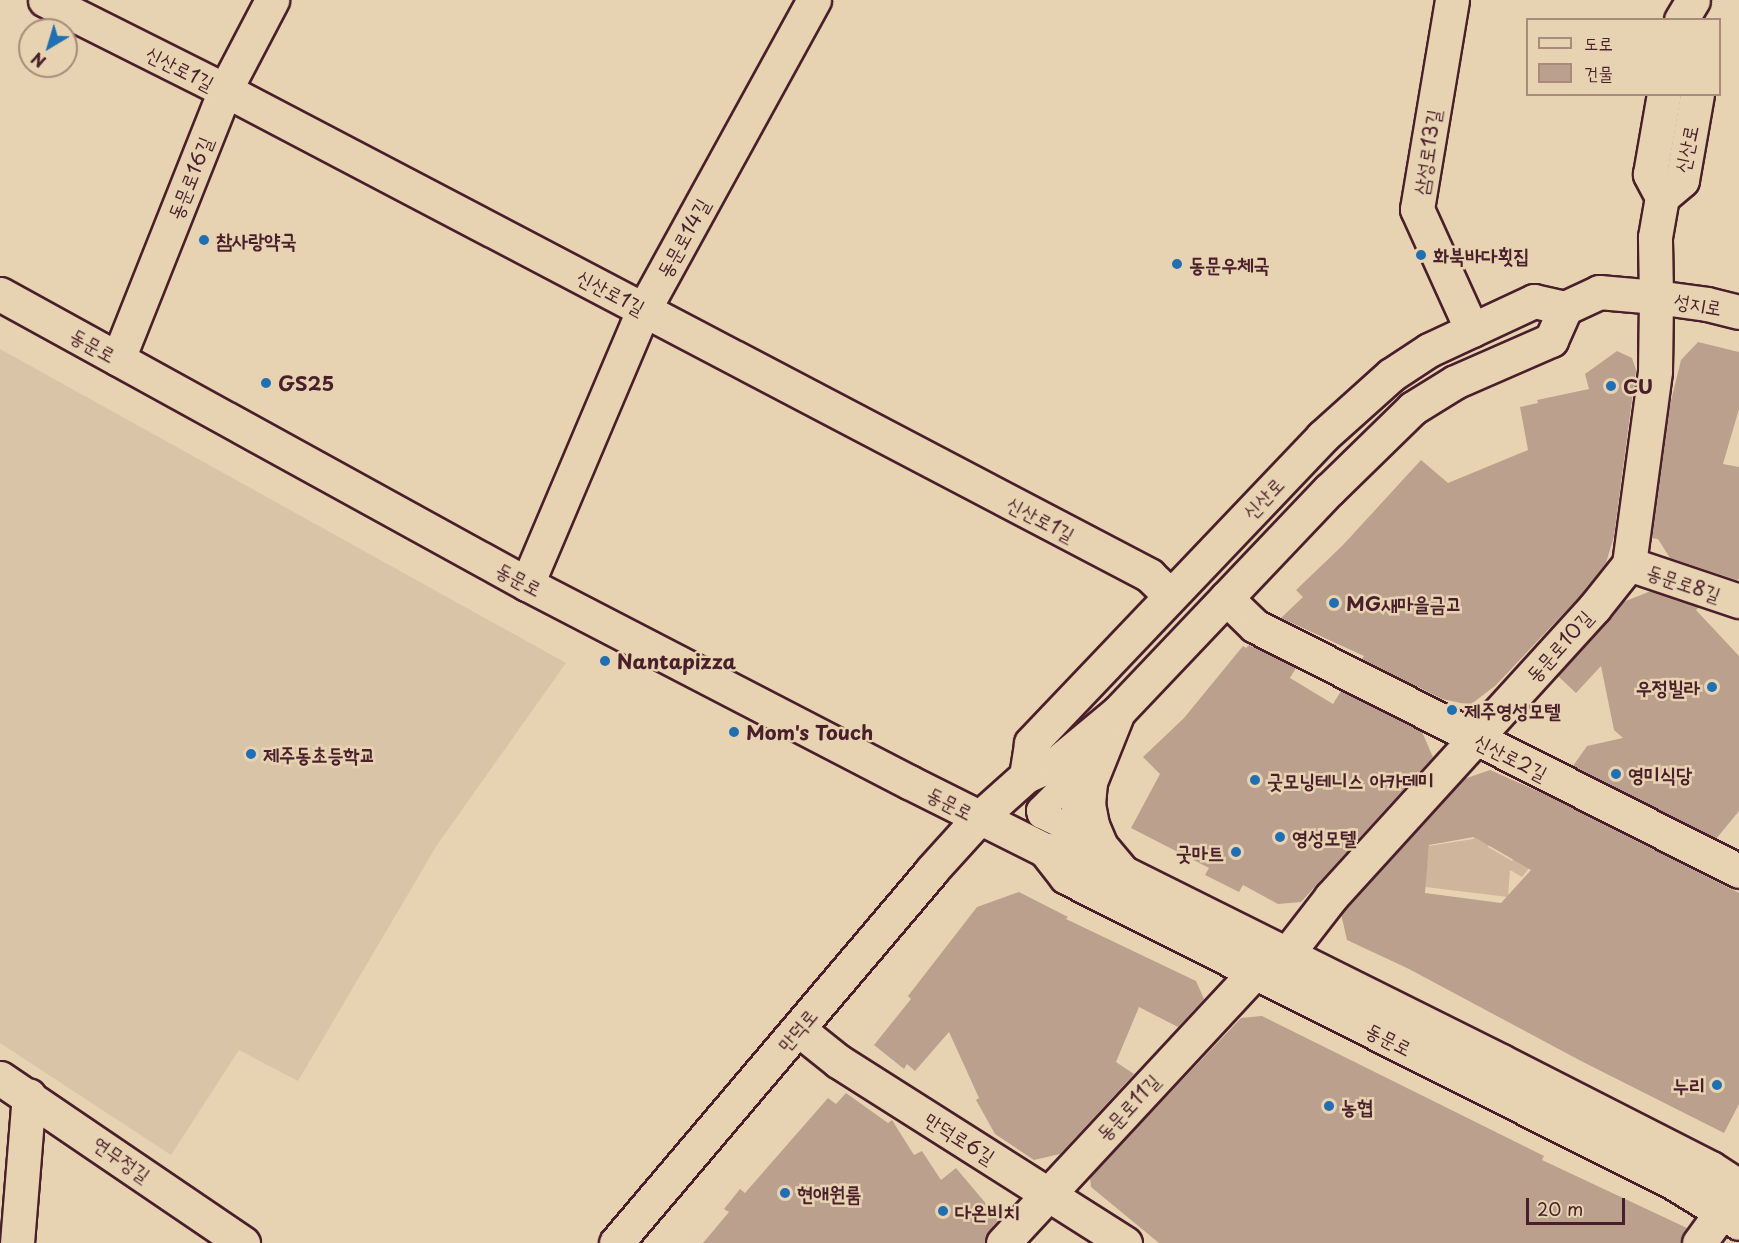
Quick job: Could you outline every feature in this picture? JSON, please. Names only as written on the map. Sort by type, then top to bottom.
[{"type":"street","name":"신산로1길","points":[[45,0],[225,90],[1149,575],[1170,595]]},
{"type":"street","name":"동문로16길","points":[[118,359],[225,90],[272,0]]},
{"type":"street","name":"동문로14길","points":[[527,584],[644,309],[814,0]]},
{"type":"street","name":"삼성로13길","points":[[1452,0],[1417,209],[1472,330]]},
{"type":"street","points":[[1682,18],[1693,0]]},
{"type":"street","points":[[1700,0],[1704,18]]},
{"type":"street","name":"신산로","points":[[1656,297],[1655,237],[1662,197],[1650,174],[1664,96]]},
{"type":"street","name":"신산로","points":[[1662,197],[1682,180],[1697,96]]},
{"type":"street","points":[[980,818],[1026,776],[1059,761],[1118,712],[1386,432],[1413,408],[1455,382],[1551,340],[1565,308],[1599,292],[1656,297],[1655,371],[1629,564]]},
{"type":"street","name":"동문로","points":[[0,294],[527,584],[980,818],[1045,850],[1080,852],[1636,1130],[1733,1207]]},
{"type":"street","name":"성지로","points":[[1656,297],[1707,304],[1739,312]]},
{"type":"street","name":"신산로","points":[[1026,776],[1030,743],[1364,396],[1418,357],[1534,301],[1565,308]]},
{"type":"street","name":"동문로8길","points":[[1629,564],[1739,602]]},
{"type":"street","name":"동문로10길","points":[[1286,955],[1314,916],[1599,602],[1629,564]]},
{"type":"street","name":"신산로2길","points":[[1226,598],[1254,626],[1739,871]]},
{"type":"street","points":[[1118,712],[1090,782],[1088,804],[1092,825],[1101,846],[1124,873]]},
{"type":"street","name":"만덕로","points":[[616,1243],[980,818]]},
{"type":"street","name":"동문로","points":[[1045,850],[1066,877],[1674,1183],[1733,1207]]},
{"type":"street","name":"동문로11길","points":[[1003,1243],[1047,1193],[1255,972]]},
{"type":"street","name":"만덕로6길","points":[[798,1029],[838,1061],[1125,1243]]},
{"type":"street","name":"연무정길","points":[[0,1078],[29,1095],[243,1243]]},
{"type":"street","points":[[17,1243],[29,1095]]},
{"type":"street","points":[[1699,1243],[1733,1207]]},
{"type":"shaded area","name":"제주동초등학교","points":[[0,349],[566,663],[437,845],[298,1081],[239,1050],[171,1155],[0,1043]]},
{"type":"shaded area","points":[[1480,828],[1494,835],[1488,847],[1512,861],[1520,850],[1530,867],[1522,877],[1510,870],[1508,897],[1425,887],[1429,846],[1473,839]]},
{"type":"building","points":[[1698,342],[1739,352],[1739,409],[1723,464],[1739,467],[1739,579],[1737,580],[1670,558],[1658,539],[1651,538],[1669,409],[1681,360]]},
{"type":"building","points":[[1617,351],[1632,358],[1636,370],[1614,536],[1606,563],[1580,596],[1495,686],[1470,705],[1442,699],[1362,659],[1364,656],[1281,618],[1303,597],[1296,590],[1343,545],[1421,460],[1448,483],[1528,450],[1520,407],[1538,403],[1537,400],[1589,389],[1585,374]]},
{"type":"building","points":[[1651,591],[1699,607],[1696,610],[1739,656],[1739,811],[1716,839],[1573,766],[1587,746],[1623,738],[1614,730],[1601,666],[1576,693],[1558,676],[1623,602]]},
{"type":"building","points":[[1249,645],[1296,668],[1290,678],[1333,704],[1341,691],[1422,732],[1433,757],[1301,902],[1278,904],[1243,885],[1239,892],[1205,875],[1209,868],[1131,828],[1160,774],[1143,757],[1184,718],[1243,646],[1246,648]]},
{"type":"building","points":[[1490,770],[1551,797],[1739,893],[1739,1104],[1724,1133],[1581,1061],[1409,969],[1347,940],[1341,914],[1464,779]],"holes":[[[1474,837],[1531,870],[1501,903],[1425,893],[1429,845]]]},
{"type":"building","points":[[1019,892],[1068,917],[1066,919],[1196,981],[1204,999],[1178,1027],[1139,1007],[1116,1062],[1134,1074],[1060,1154],[1034,1160],[995,1134],[976,1100],[979,1098],[949,1032],[915,1071],[907,1064],[904,1069],[874,1045],[911,999],[908,996],[977,907]]},
{"type":"building","points":[[1262,1016],[1544,1156],[1542,1160],[1687,1228],[1681,1243],[1159,1243],[1091,1187],[1090,1177],[1241,1018]]},
{"type":"building","points":[[846,1093],[888,1123],[892,1120],[914,1155],[922,1151],[941,1180],[956,1168],[999,1219],[989,1231],[985,1243],[703,1243],[729,1212],[724,1209],[740,1189],[745,1193],[828,1098],[836,1104]]},
{"type":"place","name":"참사랑약국","points":[[204,240]]},
{"type":"place","name":"화북바다횟집","points":[[1421,255]]},
{"type":"place","name":"동문우체국","points":[[1177,264]]},
{"type":"place","name":"GS25","points":[[266,383]]},
{"type":"place","name":"CU","points":[[1611,386]]},
{"type":"place","name":"MG새마을금고","points":[[1334,603]]},
{"type":"place","name":"Nantapizza","points":[[605,661]]},
{"type":"place","name":"우정빌라","points":[[1712,687]]},
{"type":"place","name":"제주영성모텔","points":[[1452,710]]},
{"type":"place","name":"Mom's Touch","points":[[734,732]]},
{"type":"place","name":"제주동초등학교","points":[[251,754]]},
{"type":"place","name":"영미식당","points":[[1616,774]]},
{"type":"place","name":"굿모닝테니스 아카데미","points":[[1255,780]]},
{"type":"place","name":"영성모텔","points":[[1280,837]]},
{"type":"place","name":"굿마트","points":[[1236,852]]},
{"type":"place","name":"누리","points":[[1717,1085]]},
{"type":"place","name":"농협","points":[[1329,1106]]},
{"type":"place","name":"현애원룸","points":[[785,1193]]},
{"type":"place","name":"다온비치","points":[[943,1211]]}]
